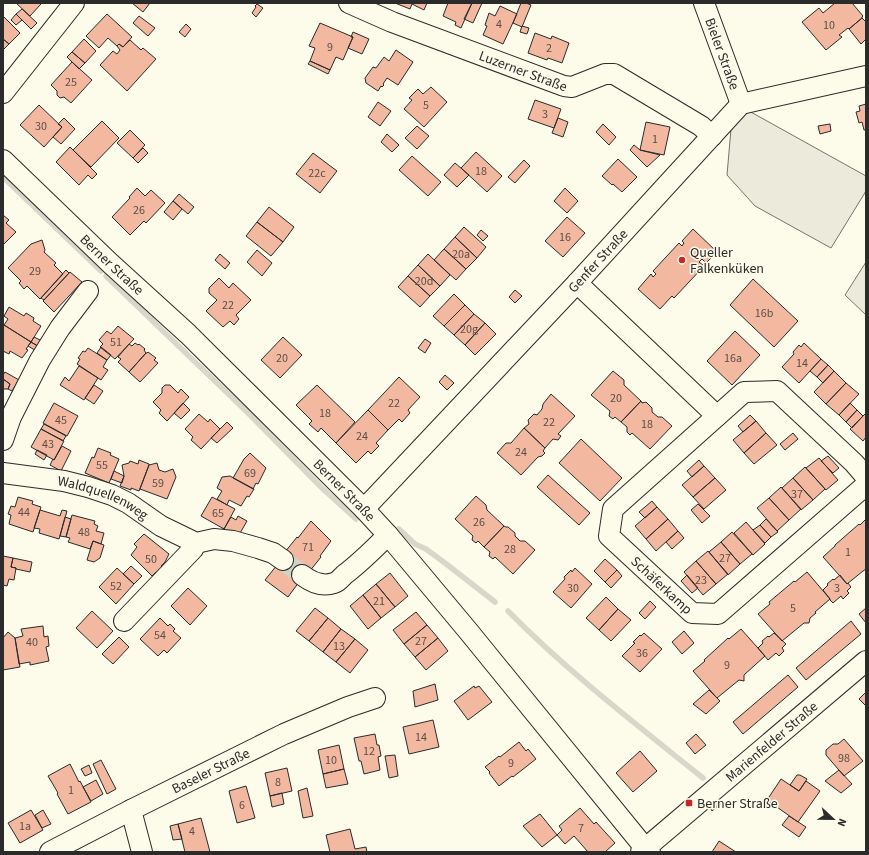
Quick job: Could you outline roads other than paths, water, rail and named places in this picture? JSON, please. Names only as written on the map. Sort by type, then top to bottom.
[{"type":"street","points":[[3,93],[74,3]]},
{"type":"street","name":"Luzerner Straße","points":[[349,3],[392,22],[564,86],[572,87],[605,74],[614,74],[701,126],[712,136]]},
{"type":"street","name":"Bieler Straße","points":[[704,3],[741,104]]},
{"type":"street","points":[[741,104],[866,76]]},
{"type":"street","name":"Genfer Straße","points":[[364,509],[577,283],[741,104]]},
{"type":"street","name":"Berner Straße","points":[[3,160],[111,264],[193,340],[364,509],[388,535],[474,637],[645,851]]},
{"type":"street","points":[[577,283],[717,416]]},
{"type":"street","points":[[3,440],[11,417],[40,360],[60,328],[88,291]]},
{"type":"street","name":"Schäferkamp","points":[[866,477],[854,463],[777,391],[744,392],[613,509],[609,536],[692,613],[718,614],[866,485]]},
{"type":"street","name":"Waldquellenweg","points":[[3,473],[64,481],[112,495],[128,503],[161,526],[196,543]]},
{"type":"street","points":[[302,575],[317,583],[335,583],[388,535]]},
{"type":"street","points":[[124,621],[193,549],[196,543],[214,539],[233,541],[273,553],[283,560]]},
{"type":"street","name":"Marienfelder Straße","points":[[645,851],[866,661]]},
{"type":"street","name":"Baseler Straße","points":[[50,852],[284,734],[348,707],[375,698]]},
{"type":"street","points":[[131,810],[142,852]]},
{"type":"waterway","points":[[3,177],[101,271]]},
{"type":"waterway","points":[[106,276],[247,412],[322,488],[356,519]]},
{"type":"waterway","points":[[399,529],[415,544],[426,549],[495,602]]},
{"type":"waterway","points":[[508,611],[579,677],[703,778]]},
{"type":"tunnel","points":[[283,560],[302,575]]},
{"type":"place","name":"Queller Falkenküken","points":[[682,260]]},
{"type":"place","name":"Berner Straße","points":[[689,803]]}]
